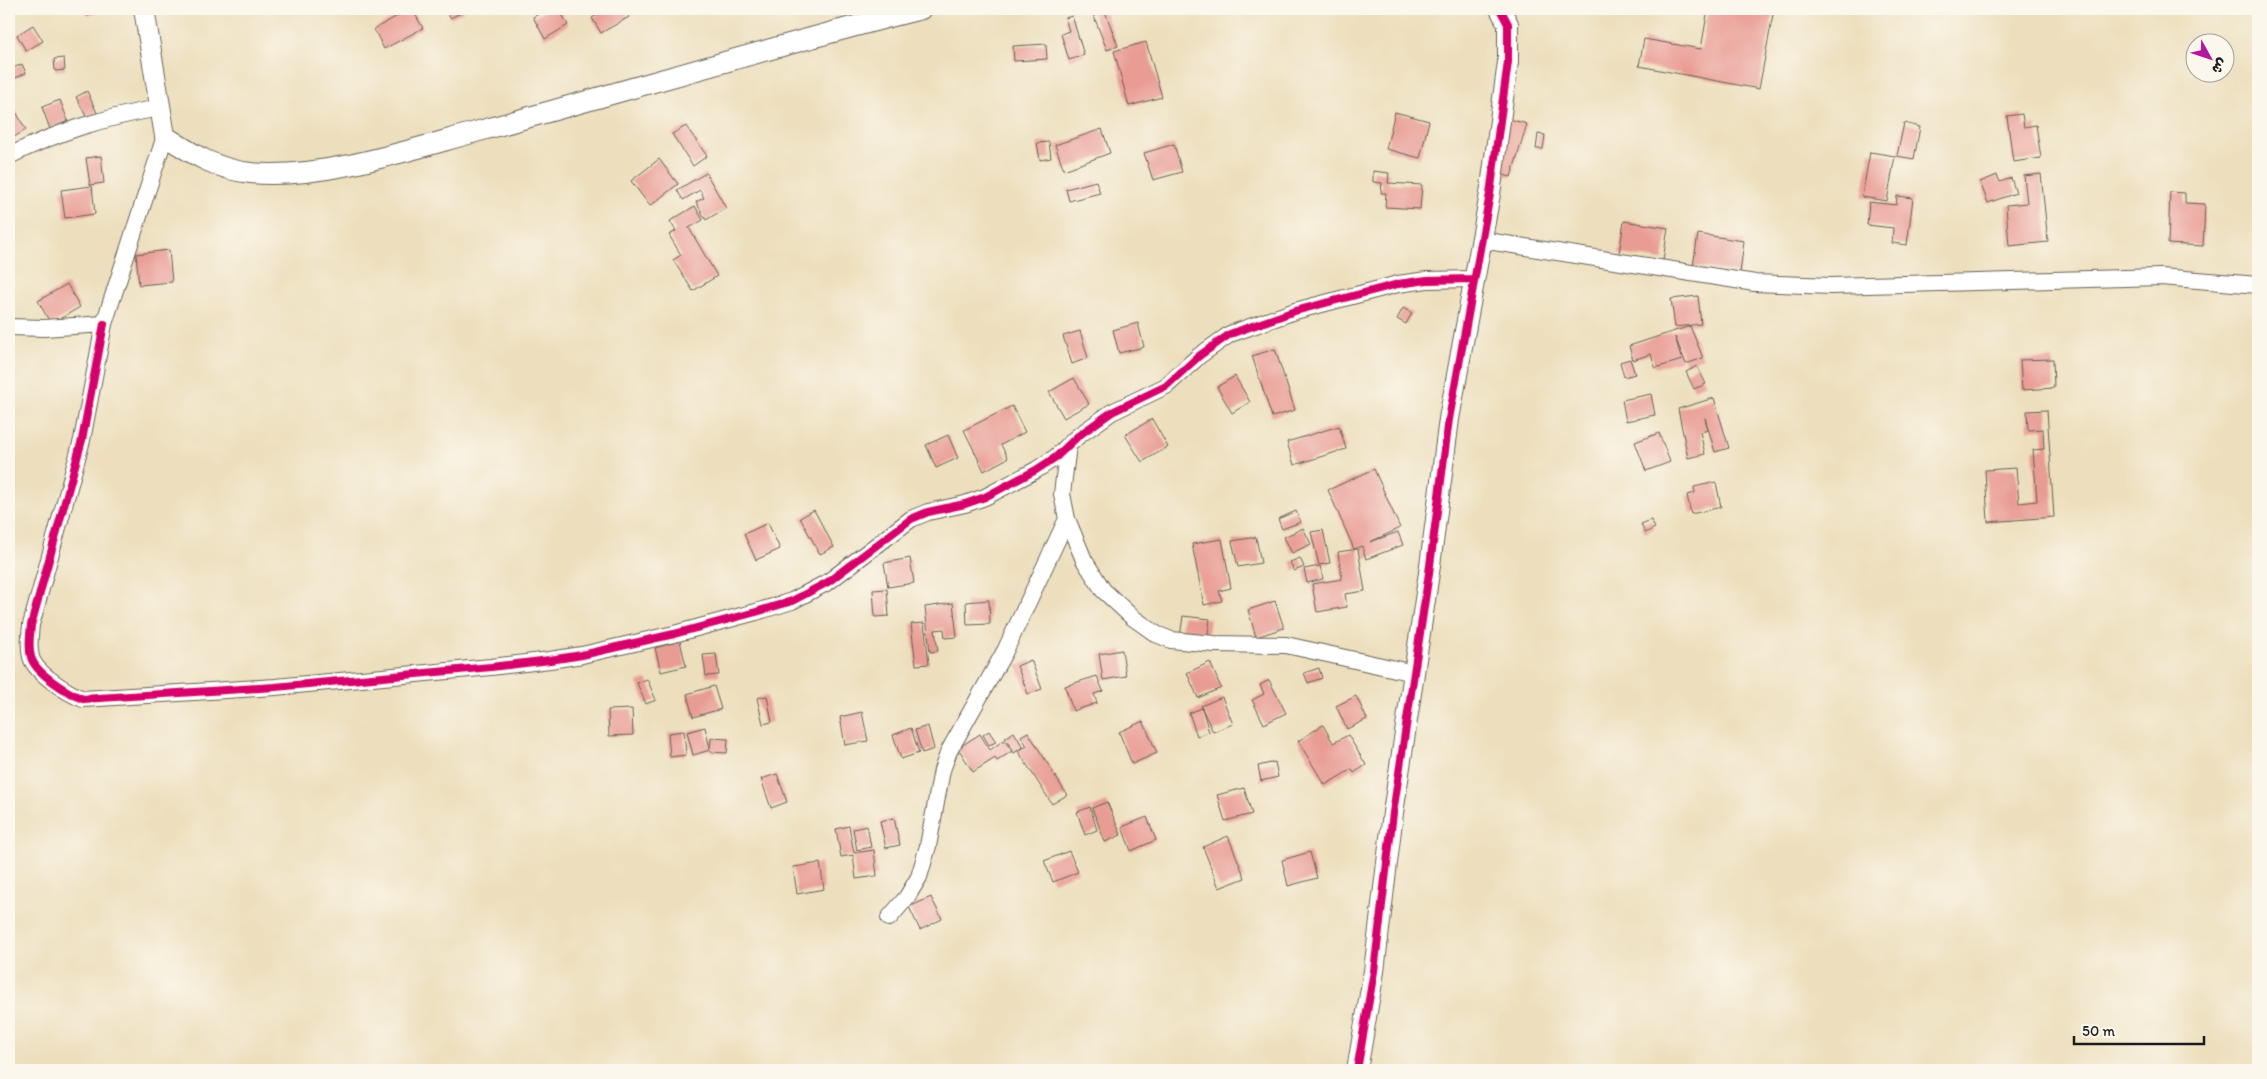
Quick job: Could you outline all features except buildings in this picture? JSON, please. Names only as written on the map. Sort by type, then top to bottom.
[{"type":"street","points":[[144,9],[165,136],[104,324],[82,440],[31,625],[29,646],[32,660],[43,672],[62,689],[83,699],[275,687],[491,667],[582,655],[674,634],[756,612],[798,598],[828,582],[911,519],[928,512],[984,497],[1036,470],[1112,412],[1166,386],[1199,356],[1230,334],[1286,313],[1398,284],[1427,280],[1473,278]]},
{"type":"street","points":[[165,136],[195,155],[230,170],[252,173],[288,173],[322,168],[387,155],[635,89],[921,9]]},
{"type":"street","points":[[1356,1070],[1374,971],[1393,813],[1449,419],[1473,278],[1490,194],[1508,62],[1507,14]]},
{"type":"street","points":[[9,156],[48,137],[115,116],[159,108]]},
{"type":"street","points":[[1481,240],[1755,283],[1831,286],[2161,277],[2258,285]]},
{"type":"street","points":[[9,327],[44,328],[104,324]]},
{"type":"street","points":[[1068,445],[1062,494],[1067,518],[1084,560],[1103,590],[1132,617],[1156,634],[1170,640],[1214,644],[1286,645],[1414,673]]},
{"type":"street","points":[[889,918],[907,897],[918,877],[928,846],[942,770],[949,750],[1005,650],[1067,518]]},
{"type":"cycle path","points":[[1357,1070],[1374,971],[1393,813],[1429,573],[1449,419],[1490,194],[1508,62],[1508,24],[1500,9]]},
{"type":"cycle path","points":[[104,324],[82,440],[31,625],[30,641],[31,657],[45,676],[83,699],[275,687],[550,660],[582,655],[674,634],[756,612],[792,601],[828,582],[911,519],[928,512],[965,504],[985,497],[1036,470],[1056,457],[1078,436],[1112,412],[1166,386],[1199,356],[1230,334],[1295,311],[1398,284],[1427,280],[1473,279]]}]
